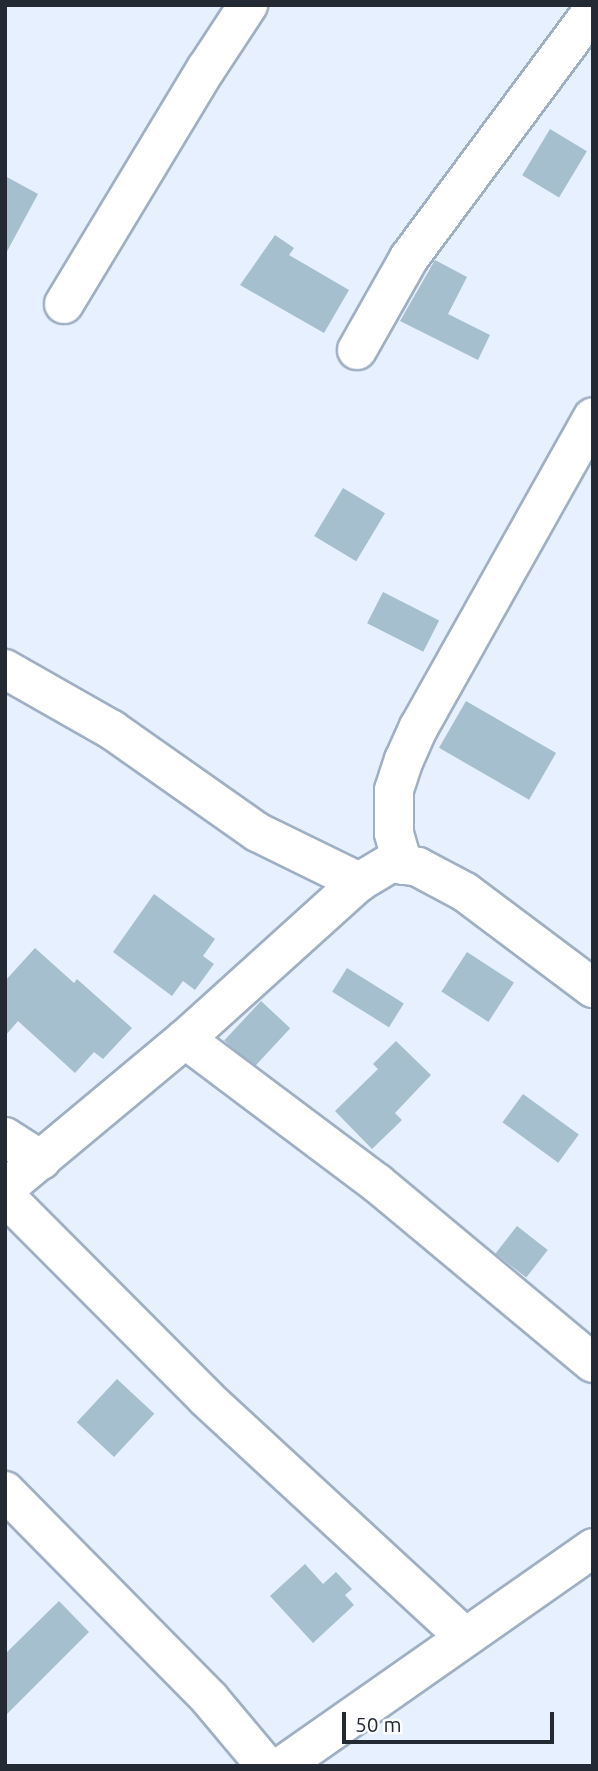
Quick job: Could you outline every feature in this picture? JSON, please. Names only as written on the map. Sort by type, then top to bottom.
[{"type":"street","points":[[64,304],[206,69],[248,5]]},
{"type":"street","points":[[357,350],[409,258],[593,10]]},
{"type":"street","points":[[403,865],[394,833],[394,790],[404,760],[419,727],[593,417]]},
{"type":"street","points":[[5,669],[112,730],[257,832],[359,882]]},
{"type":"street","points":[[5,1189],[185,1039],[359,882],[391,863],[418,867],[465,892],[593,989]]},
{"type":"street","points":[[185,1039],[377,1183],[593,1363]]},
{"type":"street","points":[[5,1137],[41,1160]]},
{"type":"street","points":[[5,1196],[207,1399],[464,1636]]},
{"type":"street","points":[[5,1491],[209,1698],[266,1766]]},
{"type":"street","points":[[282,1766],[593,1548]]},
{"type":"building","points":[[550,129],[587,151],[559,197],[522,175]]},
{"type":"building","points":[[5,176],[38,194],[5,255]]},
{"type":"building","points":[[275,235],[294,248],[289,255],[349,290],[324,333],[240,285]]},
{"type":"building","points":[[435,260],[467,277],[448,314],[490,335],[478,360],[400,321]]},
{"type":"building","points":[[343,488],[385,513],[356,561],[314,536]]},
{"type":"building","points":[[383,592],[439,621],[423,652],[367,623]]},
{"type":"building","points":[[466,701],[556,753],[529,800],[439,748]]},
{"type":"building","points":[[154,894],[215,939],[203,956],[214,964],[195,990],[183,981],[172,996],[113,952]]},
{"type":"building","points":[[35,948],[74,983],[77,979],[132,1028],[103,1059],[94,1052],[75,1073],[18,1021],[5,1036],[5,981]]},
{"type":"building","points":[[467,952],[514,982],[488,1022],[441,991]]},
{"type":"building","points":[[347,968],[404,1004],[389,1027],[332,992]]},
{"type":"building","points":[[261,1001],[290,1028],[253,1068],[224,1040]]},
{"type":"building","points":[[396,1041],[431,1075],[395,1113],[402,1120],[372,1149],[335,1111],[378,1069],[373,1064]]},
{"type":"building","points":[[523,1094],[579,1135],[558,1163],[502,1122]]},
{"type":"building","points":[[517,1226],[548,1250],[526,1278],[495,1254]]},
{"type":"building","points":[[117,1379],[154,1414],[114,1457],[77,1422]]},
{"type":"building","points":[[305,1564],[323,1584],[336,1572],[352,1589],[345,1595],[354,1605],[313,1643],[270,1596]]},
{"type":"building","points":[[59,1601],[89,1632],[5,1716],[5,1654]]}]
